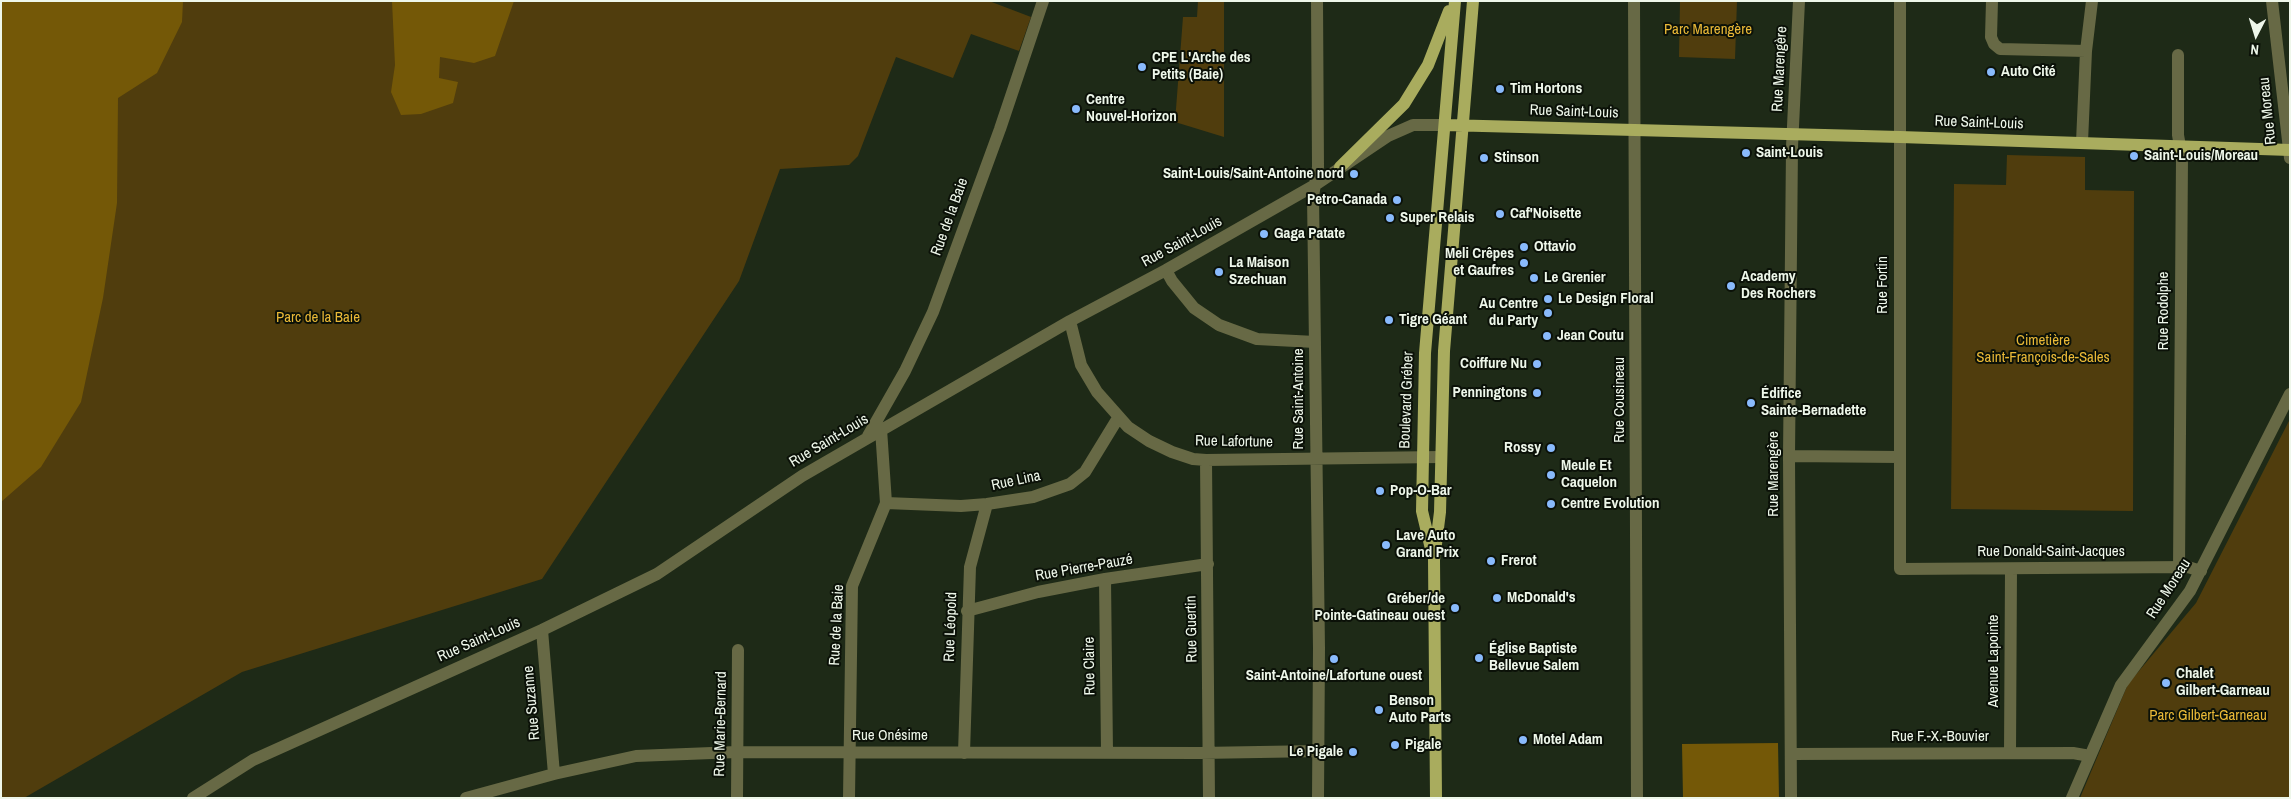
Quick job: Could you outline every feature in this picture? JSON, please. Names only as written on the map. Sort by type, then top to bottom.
[{"type":"main road","name":"Boulevard Gréber","points":[[1434,560],[1422,511],[1425,353],[1453,1]]},
{"type":"main road","points":[[1340,168],[1396,114],[1413,91],[1434,53],[1453,1]]},
{"type":"main road","name":"Boulevard Gréber","points":[[1436,798],[1434,560],[1440,512],[1444,351],[1473,1]]},
{"type":"main road","name":"Rue Saint-Louis","points":[[1444,125],[2082,142],[2289,153]]},
{"type":"street","name":"Rue de la Baie","points":[[868,436],[905,371],[933,312],[1000,128],[1043,1]]},
{"type":"street","name":"Rue Saint-Antoine","points":[[1316,1],[1318,167],[1315,185],[1315,459],[1318,798]]},
{"type":"street","name":"Rue Cousineau","points":[[1634,1],[1636,130],[1637,798]]},
{"type":"street","name":"Rue Marengère","points":[[1791,798],[1789,456],[1792,135],[1800,1]]},
{"type":"street","name":"Rue Fortin","points":[[1900,1],[1900,569]]},
{"type":"street","points":[[1992,1],[1991,37],[1994,44],[2000,49],[2086,51]]},
{"type":"street","points":[[2082,142],[2086,51],[2092,1]]},
{"type":"street","name":"Rue Moreau","points":[[2272,1],[2289,153]]},
{"type":"street","name":"Rue Rodolphe","points":[[2178,55],[2178,135],[2182,158],[2179,568]]},
{"type":"street","name":"Rue Saint-Louis","points":[[193,798],[253,760],[542,630],[657,574],[802,476],[868,436],[1315,185],[1404,128],[1421,124],[1444,125]]},
{"type":"street","points":[[1166,270],[1172,282],[1194,308],[1219,325],[1257,339],[1315,342]]},
{"type":"street","name":"Rue Lafortune","points":[[1070,321],[1081,365],[1097,392],[1118,418],[1149,441],[1172,452],[1193,459],[1206,460],[1440,457]]},
{"type":"street","name":"Rue Moreau","points":[[2072,798],[2121,685],[2185,598],[2201,571],[2290,394]]},
{"type":"street","name":"Rue Lina","points":[[886,502],[961,506],[987,504],[1032,497],[1070,484],[1085,472],[1118,418]]},
{"type":"street","name":"Rue de la Baie","points":[[850,798],[852,586],[886,502],[881,429]]},
{"type":"street","points":[[1789,456],[1899,457]]},
{"type":"street","name":"Rue Guertin","points":[[1206,460],[1209,798]]},
{"type":"street","name":"Rue Léopold","points":[[964,753],[970,567],[987,504]]},
{"type":"street","name":"Rue Pierre-Pauzé","points":[[968,611],[1038,592],[1105,579],[1208,564]]},
{"type":"street","name":"Rue Donald-Saint-Jacques","points":[[1900,569],[2188,567],[2201,571]]},
{"type":"street","name":"Avenue Lapointe","points":[[2010,753],[2011,569]]},
{"type":"street","name":"Rue Claire","points":[[1105,579],[1107,752]]},
{"type":"street","name":"Rue Suzanne","points":[[542,630],[554,774]]},
{"type":"street","name":"Rue Marie-Bernard","points":[[737,798],[738,650]]},
{"type":"street","name":"Rue Onésime","points":[[466,798],[554,774],[636,756],[737,752],[1210,753],[1318,751]]},
{"type":"street","name":"Rue F.-X.-Bouvier","points":[[1791,754],[2081,753],[2090,756]]},
{"type":"green space","name":"Parc de la Baie","points":[[1,1],[989,1],[1031,17],[1019,51],[971,34],[953,78],[896,57],[858,156],[849,165],[780,169],[739,281],[542,579],[242,672],[24,798],[1,798]]},
{"type":"green space","points":[[1198,1],[1224,1],[1224,137],[1175,122],[1183,17],[1197,17]]},
{"type":"green space","name":"Parc Marengère","points":[[1680,1],[1737,1],[1735,59],[1679,57]]},
{"type":"green space","name":"Cimetière Saint-François-de-Sales","points":[[2007,155],[2085,157],[2085,190],[2134,191],[2133,511],[1951,509],[1954,184],[2006,185]]},
{"type":"green space","name":"Parc Gilbert-Garneau","points":[[2290,419],[2290,798],[2080,798],[2128,684],[2196,603]]},
{"type":"shaded area","points":[[1,1],[183,1],[182,22],[157,73],[118,98],[117,203],[103,298],[81,402],[41,467],[1,502]]},
{"type":"shaded area","points":[[392,1],[514,1],[495,56],[474,63],[440,57],[439,78],[458,82],[453,103],[421,114],[401,115],[391,92],[395,65]]},
{"type":"shaded area","points":[[1778,743],[1779,798],[1683,798],[1682,744]]},
{"type":"place","name":"CPE L'Arche des Petits (Baie)","points":[[1142,67]]},
{"type":"place","name":"Auto Cité","points":[[1991,72]]},
{"type":"place","name":"Tim Hortons","points":[[1500,89]]},
{"type":"place","name":"Centre Nouvel-Horizon","points":[[1076,109]]},
{"type":"place","name":"Saint-Louis","points":[[1746,153]]},
{"type":"place","name":"Saint-Louis/Moreau","points":[[2134,156]]},
{"type":"place","name":"Stinson","points":[[1484,158]]},
{"type":"place","name":"Saint-Louis/Saint-Antoine nord","points":[[1354,174]]},
{"type":"place","name":"Petro-Canada","points":[[1397,200]]},
{"type":"place","name":"Caf'Noisette","points":[[1500,214]]},
{"type":"place","name":"Super Relais","points":[[1390,218]]},
{"type":"place","name":"Gaga Patate","points":[[1264,234]]},
{"type":"place","name":"Ottavio","points":[[1524,247]]},
{"type":"place","name":"Meli Crêpes et Gaufres","points":[[1524,263]]},
{"type":"place","name":"La Maison Szechuan","points":[[1219,272]]},
{"type":"place","name":"Le Grenier","points":[[1534,278]]},
{"type":"place","name":"Academy Des Rochers","points":[[1731,286]]},
{"type":"place","name":"Le Design Floral","points":[[1548,299]]},
{"type":"place","name":"Au Centre du Party","points":[[1548,313]]},
{"type":"place","name":"Tigre Géant","points":[[1389,320]]},
{"type":"place","name":"Jean Coutu","points":[[1547,336]]},
{"type":"place","name":"Coiffure Nu","points":[[1537,364]]},
{"type":"place","name":"Penningtons","points":[[1537,393]]},
{"type":"place","name":"Édifice Sainte-Bernadette","points":[[1751,403]]},
{"type":"place","name":"Rossy","points":[[1551,448]]},
{"type":"place","name":"Meule Et Caquelon","points":[[1551,475]]},
{"type":"place","name":"Pop-O-Bar","points":[[1380,491]]},
{"type":"place","name":"Centre Evolution","points":[[1551,504]]},
{"type":"place","name":"Lave Auto Grand Prix","points":[[1386,545]]},
{"type":"place","name":"Frerot","points":[[1491,561]]},
{"type":"place","name":"McDonald's","points":[[1497,598]]},
{"type":"place","name":"Gréber/de Pointe-Gatineau ouest","points":[[1455,608]]},
{"type":"place","name":"Église Baptiste Bellevue Salem","points":[[1479,658]]},
{"type":"place","name":"Saint-Antoine/Lafortune ouest","points":[[1334,659]]},
{"type":"place","name":"Chalet Gilbert-Garneau","points":[[2166,683]]},
{"type":"place","name":"Benson Auto Parts","points":[[1379,710]]},
{"type":"place","name":"Motel Adam","points":[[1523,740]]},
{"type":"place","name":"Pigale","points":[[1395,745]]},
{"type":"place","name":"Le Pigale","points":[[1353,752]]}]
